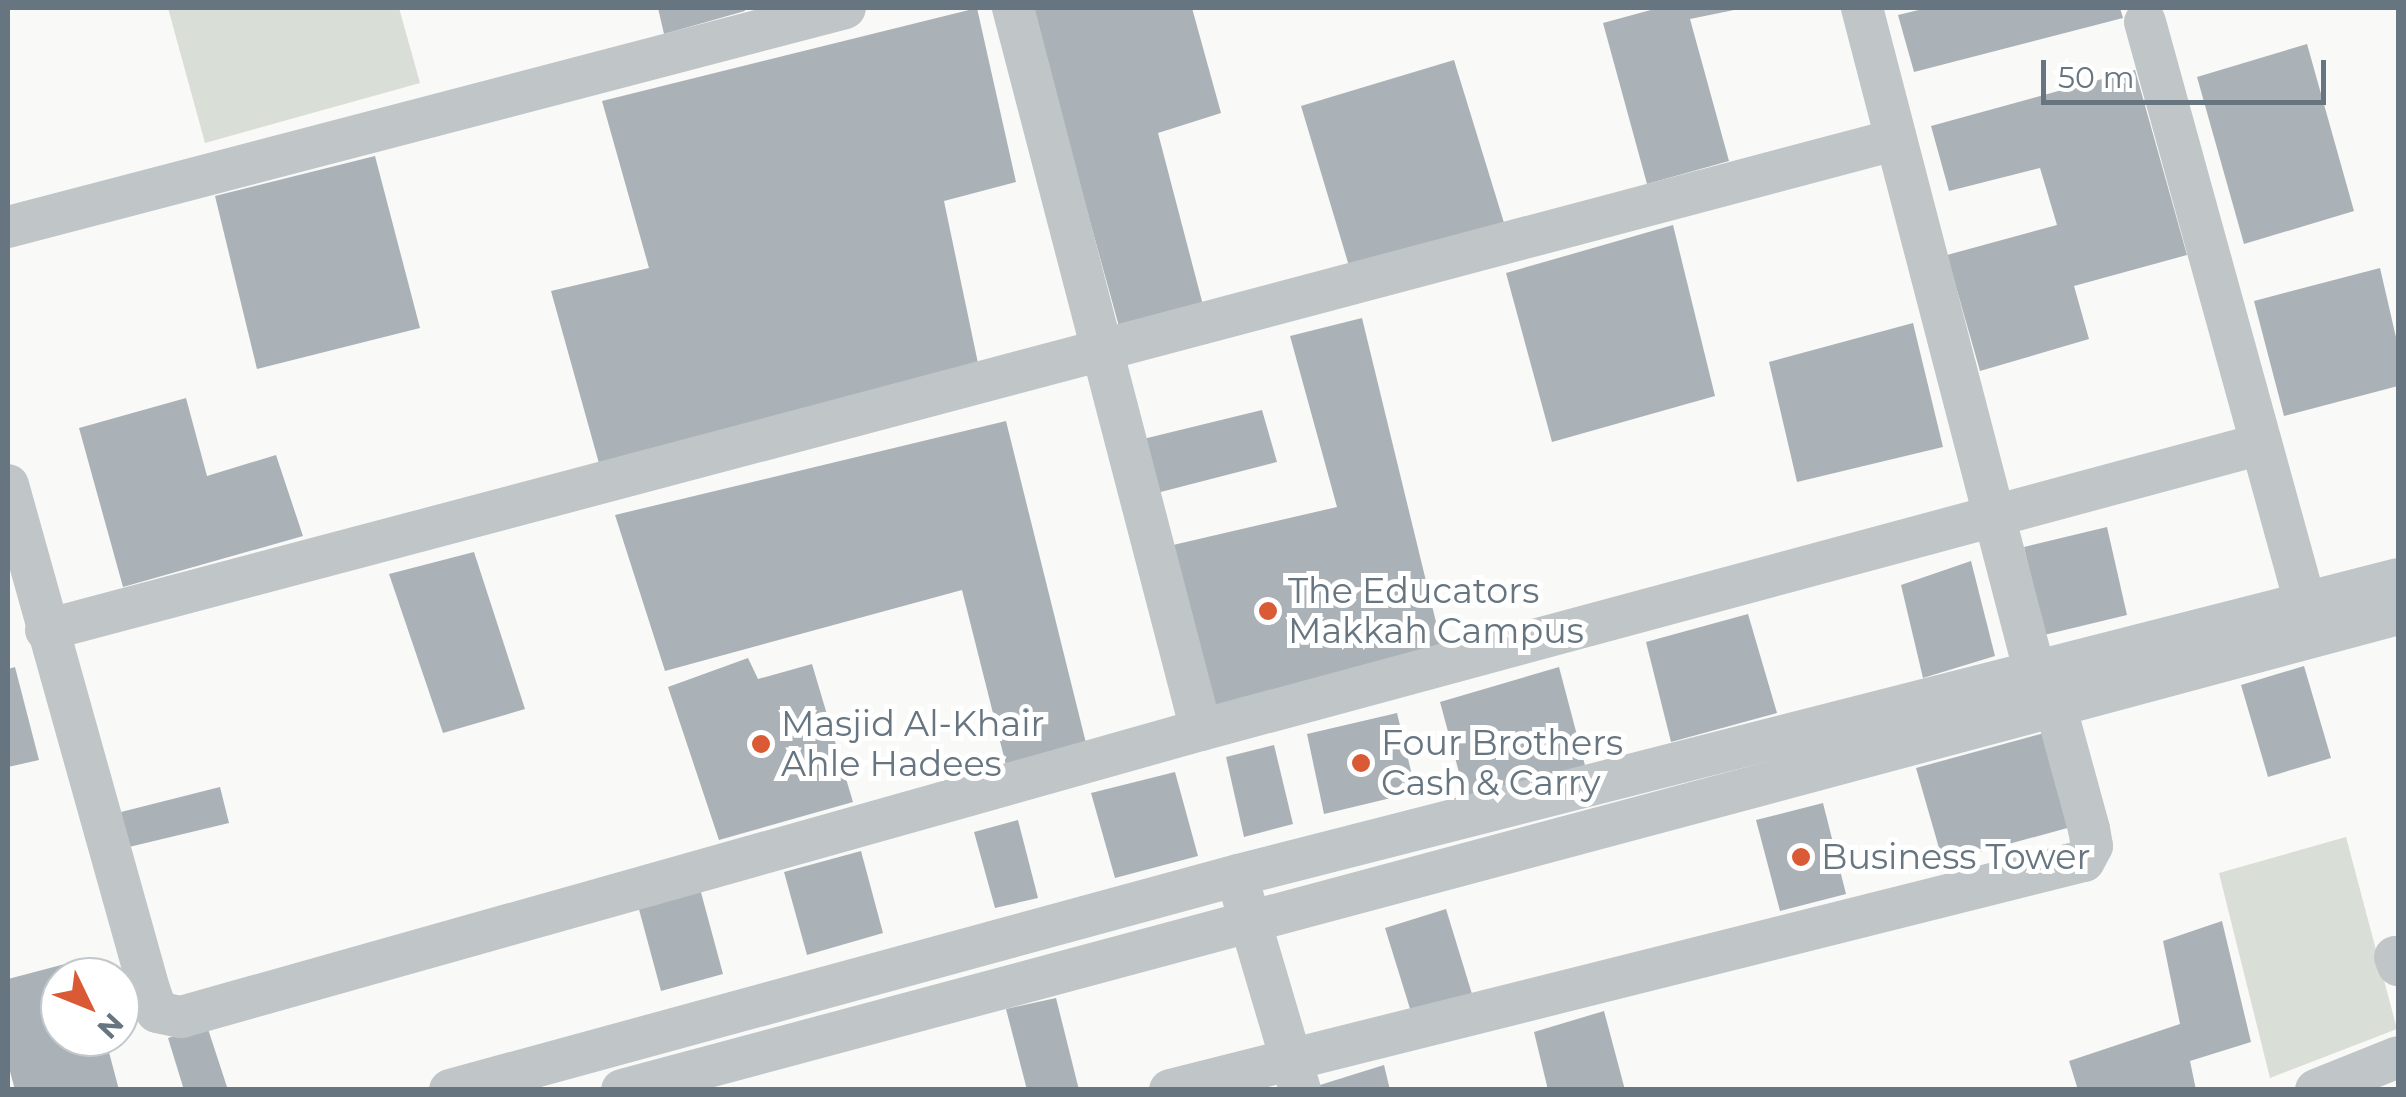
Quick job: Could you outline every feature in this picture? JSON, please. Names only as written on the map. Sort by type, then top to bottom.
[{"type":"street","points":[[8,227],[845,8]]},
{"type":"street","points":[[1013,8],[1098,353],[1202,730]]},
{"type":"street","points":[[1170,1090],[1297,1073],[2084,861],[2092,846],[2090,829],[1994,519],[1862,8]]},
{"type":"street","points":[[2145,22],[2310,618]]},
{"type":"street","points":[[46,630],[1894,140]]},
{"type":"street","points":[[8,485],[149,990],[157,1012],[181,1017],[1202,730],[2262,444]]},
{"type":"street","points":[[622,1090],[1250,921],[2310,618],[2398,579]]},
{"type":"street","points":[[2310,618],[2398,614]]},
{"type":"street","points":[[450,1090],[1238,875],[2045,691]]},
{"type":"street","points":[[1238,875],[1297,1073]]},
{"type":"street","points":[[2316,1090],[2398,1058]]},
{"type":"shaded area","points":[[168,8],[399,8],[420,83],[205,143]]},
{"type":"shaded area","points":[[2346,837],[2397,1029],[2270,1078],[2219,873]]},
{"type":"building","points":[[658,8],[744,8],[745,11],[664,34]]},
{"type":"building","points":[[977,8],[1016,182],[944,201],[979,368],[600,467],[551,291],[649,268],[602,101]]},
{"type":"building","points":[[1031,8],[1192,8],[1221,113],[1158,133],[1204,309],[1120,330]]},
{"type":"building","points":[[1658,8],[1739,9],[1690,19],[1729,161],[1647,184],[1603,23]]},
{"type":"building","points":[[1927,8],[2120,8],[2123,18],[1914,72],[1898,15]]},
{"type":"building","points":[[2307,44],[2354,211],[2244,244],[2197,77]]},
{"type":"building","points":[[1454,60],[1505,226],[1349,266],[1301,106]]},
{"type":"building","points":[[2135,70],[2187,255],[2074,286],[2089,339],[1980,371],[1947,255],[2057,225],[2040,168],[1949,191],[1931,126]]},
{"type":"building","points":[[375,156],[420,328],[257,369],[215,196]]},
{"type":"building","points":[[1673,225],[1715,396],[1552,442],[1506,273]]},
{"type":"building","points":[[2380,268],[2398,346],[2398,386],[2284,416],[2254,301]]},
{"type":"building","points":[[1362,318],[1445,659],[1212,714],[1173,545],[1337,507],[1290,336]]},
{"type":"building","points":[[1913,323],[1943,447],[1797,482],[1769,362]]},
{"type":"building","points":[[186,398],[207,476],[276,455],[303,536],[123,587],[79,428]]},
{"type":"building","points":[[1262,410],[1277,462],[1149,495],[1135,441]]},
{"type":"building","points":[[1006,421],[1087,747],[1007,769],[962,590],[665,671],[615,515]]},
{"type":"building","points":[[2107,527],[2127,615],[2044,635],[2024,547]]},
{"type":"building","points":[[474,552],[525,709],[443,733],[389,574]]},
{"type":"building","points":[[1971,561],[1995,656],[1923,678],[1901,585]]},
{"type":"building","points":[[1748,614],[1777,713],[1671,742],[1646,642]]},
{"type":"building","name":"Masjid Al-Khair Ahle Hadees","points":[[748,658],[758,679],[812,664],[853,802],[719,840],[668,687]]},
{"type":"building","points":[[2304,666],[2331,758],[2268,777],[2241,685]]},
{"type":"building","points":[[15,667],[39,760],[8,767],[8,669]]},
{"type":"building","points":[[1559,667],[1587,773],[1467,802],[1440,702]]},
{"type":"building","name":"Four Brothers Cash & Carry","points":[[1397,713],[1416,792],[1324,814],[1307,734]]},
{"type":"building","points":[[2048,732],[2071,827],[1943,862],[1916,768]]},
{"type":"building","points":[[1274,745],[1293,824],[1244,837],[1226,757]]},
{"type":"building","points":[[1175,772],[1198,856],[1115,878],[1091,793]]},
{"type":"building","points":[[220,787],[229,823],[129,847],[121,812]]},
{"type":"building","name":"Business Tower","points":[[1823,803],[1846,894],[1780,911],[1756,820]]},
{"type":"building","points":[[1018,820],[1038,898],[995,908],[974,832]]},
{"type":"building","points":[[861,851],[883,933],[807,955],[784,872]]},
{"type":"building","points":[[699,885],[723,974],[661,991],[637,902]]},
{"type":"building","points":[[1446,909],[1472,994],[1411,1012],[1385,928]]},
{"type":"building","points":[[2222,921],[2251,1042],[2190,1061],[2196,1090],[2078,1090],[2069,1061],[2180,1024],[2163,941]]},
{"type":"building","points":[[40,971],[40,1057],[110,1057],[119,1090],[15,1090],[8,1064],[8,979]]},
{"type":"building","points":[[1056,998],[1079,1090],[1027,1090],[1006,1009]]},
{"type":"building","points":[[1604,1011],[1625,1090],[1548,1090],[1534,1032]]},
{"type":"building","points":[[207,1026],[228,1090],[184,1090],[168,1038]]},
{"type":"building","points":[[1384,1065],[1390,1090],[1307,1090],[1307,1089]]},
{"type":"place","name":"The Educators Makkah Campus","points":[[1268,611]]},
{"type":"place","name":"Masjid Al-Khair Ahle Hadees","points":[[761,744]]},
{"type":"place","name":"Four Brothers Cash & Carry","points":[[1361,763]]},
{"type":"place","name":"Business Tower","points":[[1801,857]]}]
